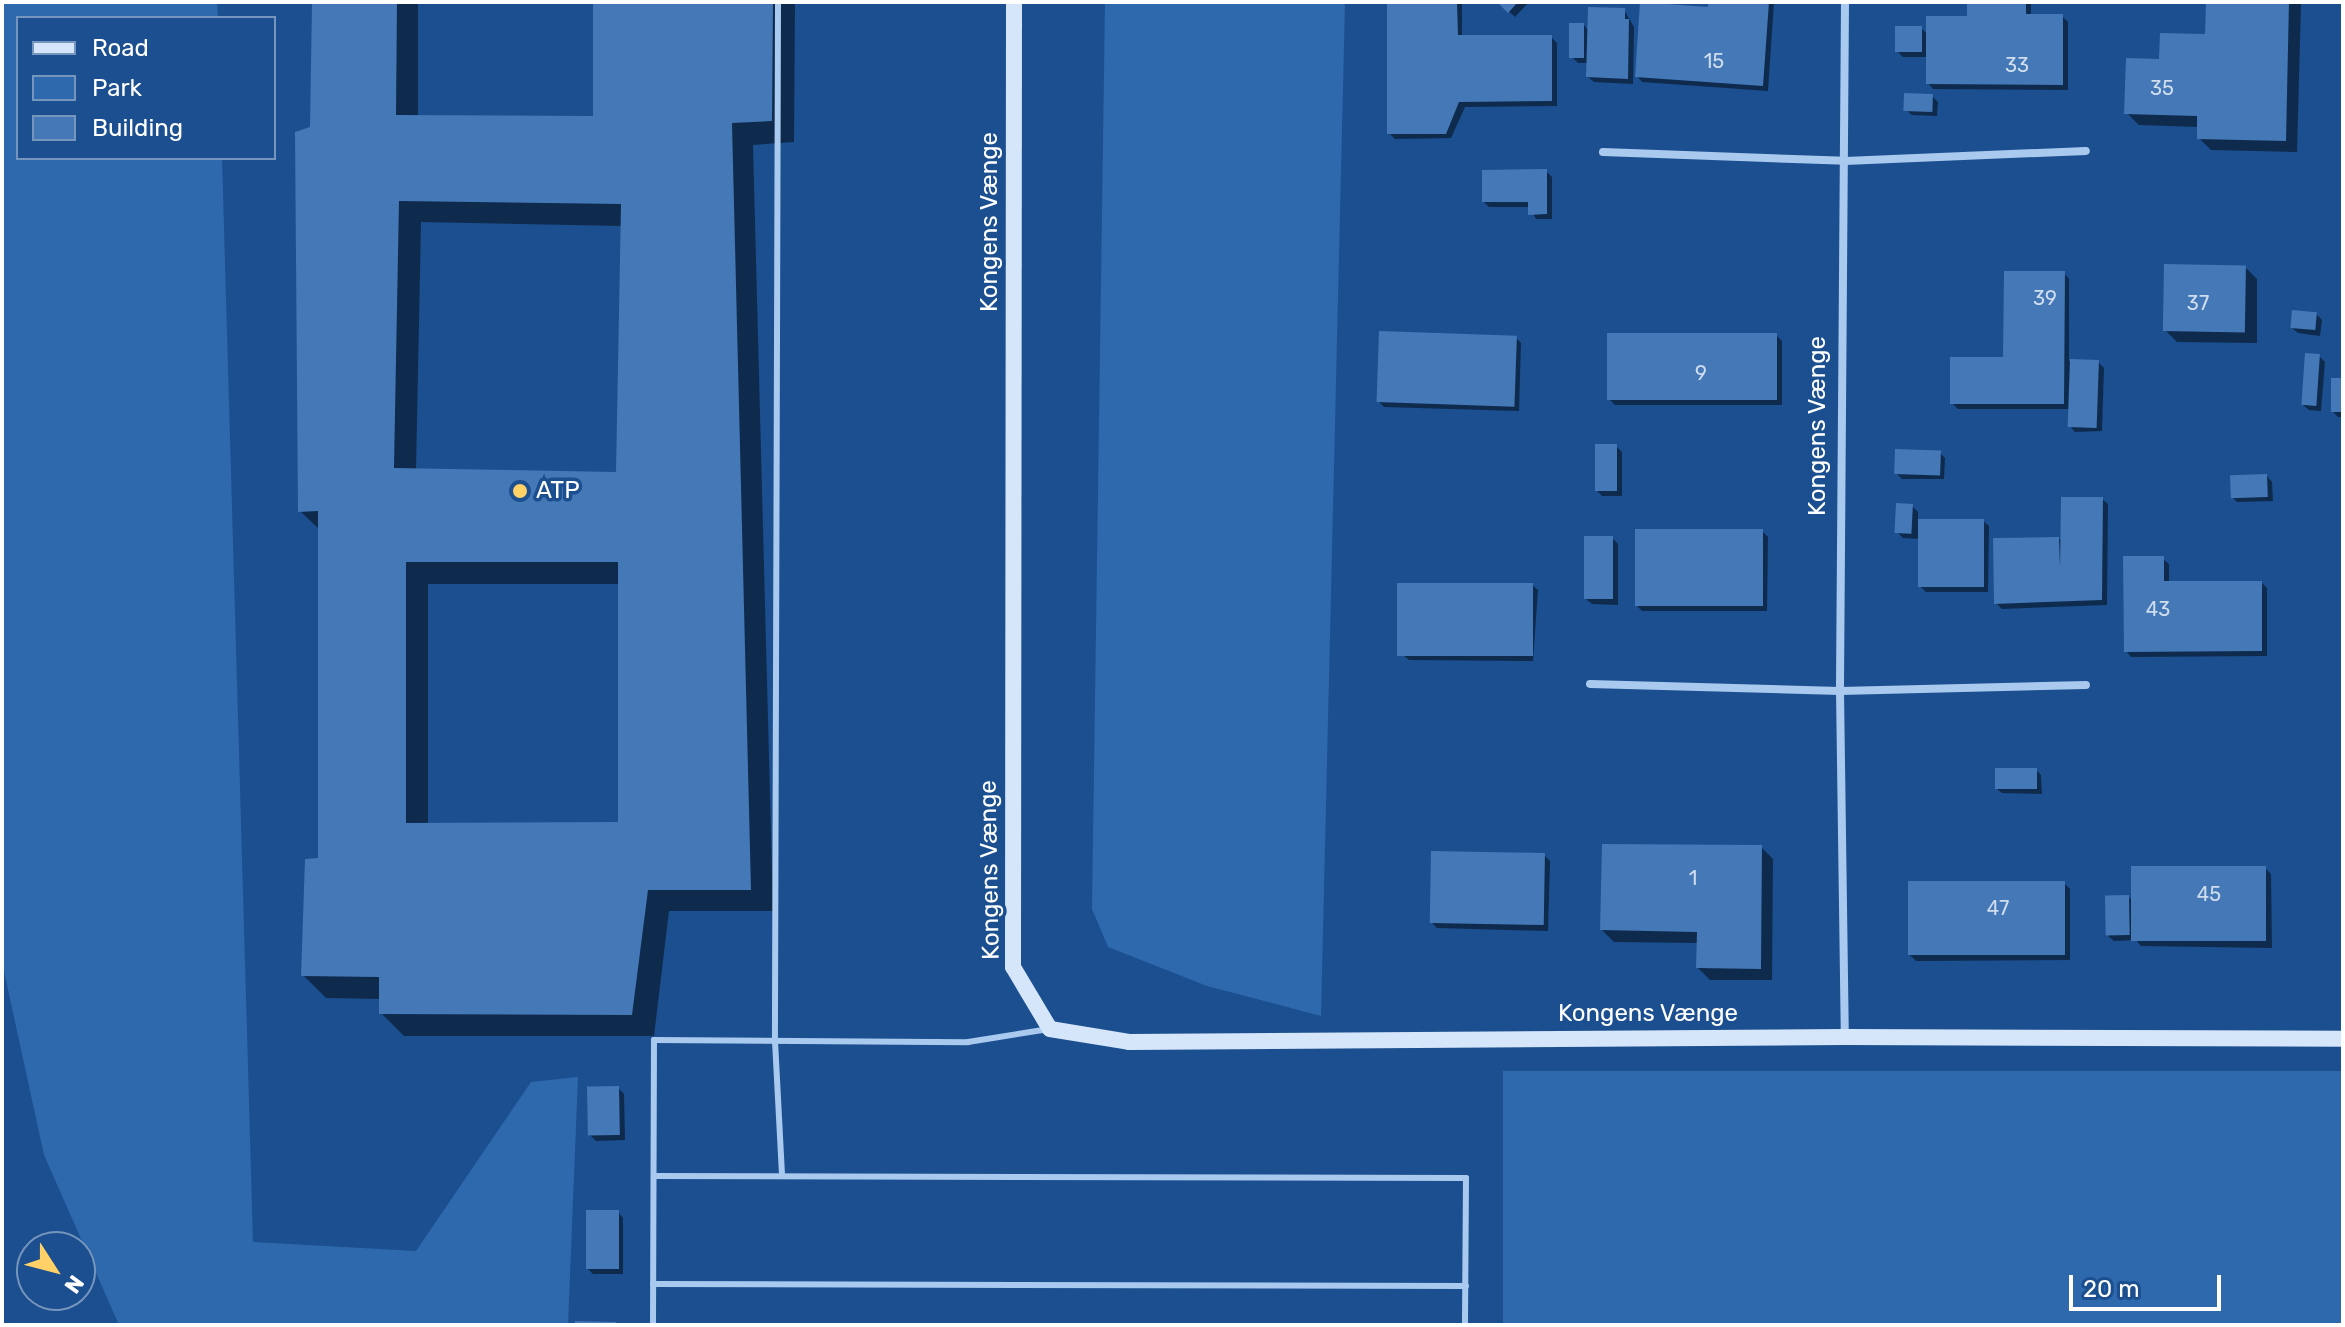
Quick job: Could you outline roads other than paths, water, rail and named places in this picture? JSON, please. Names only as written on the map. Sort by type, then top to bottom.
[{"type":"street","name":"Kongens Vænge","points":[[1014,2],[1013,967],[1050,1029],[1129,1042],[1845,1037],[2343,1039]]},
{"type":"street","name":"Kongens Vænge","points":[[1845,2],[1840,691],[1845,1037]]},
{"type":"street","points":[[1603,152],[1845,161],[2086,151]]},
{"type":"street","points":[[1590,684],[1840,691],[2086,685]]},
{"type":"lane","points":[[778,2],[775,1041],[782,1176]]},
{"type":"lane","points":[[653,1325],[654,1040],[968,1042],[1050,1029]]},
{"type":"lane","points":[[654,1176],[1466,1178],[1465,1325]]},
{"type":"lane","points":[[653,1284],[1466,1286]]},
{"type":"place","name":"ATP","points":[[520,491]]}]
